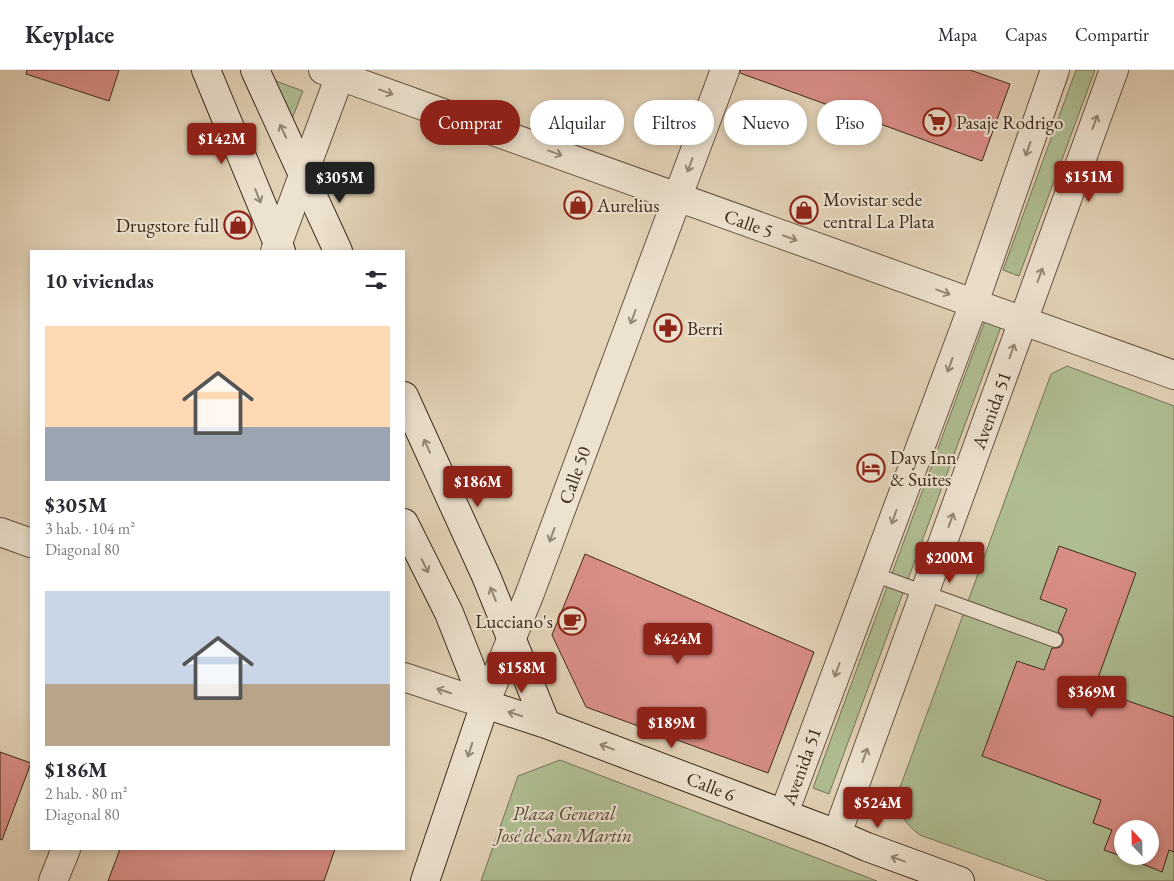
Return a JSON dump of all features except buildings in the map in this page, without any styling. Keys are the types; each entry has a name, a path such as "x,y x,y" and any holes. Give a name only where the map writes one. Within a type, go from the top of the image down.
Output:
{"street":[{"path":"206,70 278,249"},
{"path":"255,70 338,250"},
{"name":"Calle 50","path":"425,881 485,704 530,593 725,70"},
{"name":"Avenida 51","path":"784,814 974,303 1056,70"},
{"name":"Avenida 51","path":"836,834 1114,70"},
{"path":"278,249 304,175 335,72"},
{"name":"Calle 5","path":"335,72 1174,375"},
{"path":"405,398 486,576 546,724"},
{"path":"405,525 448,613 485,704"},
{"path":"0,532 30,543"},
{"name":"Calle 6","path":"405,677 546,724 836,834 867,848 960,881"},
{"path":"53,881 66,850"}],"lane":[{"path":"873,574 1055,640"}],"green space":[{"path":"1076,70 1095,70 1019,276 1003,270"},
{"path":"273,80 303,91 292,119"},
{"path":"986,318 1002,324 829,794 813,788"},
{"path":"1067,366 1174,406 1174,881 1048,881 920,835 903,817 899,807 898,793 1051,374"},
{"name":"Plaza General José de San Martín","path":"560,760 877,881 481,881 518,776"}],"place":[{"name":"Pasaje Rodrigo","path":"937,122"},
{"name":"Aurelius","path":"578,205"},
{"name":"Movistar sede central La Plata","path":"804,210"},
{"name":"Drugstore full","path":"238,225"},
{"name":"Berri","path":"668,328"},
{"name":"Days Inn & Suites","path":"871,468"},
{"name":"Lucciano's","path":"572,621"}]}
